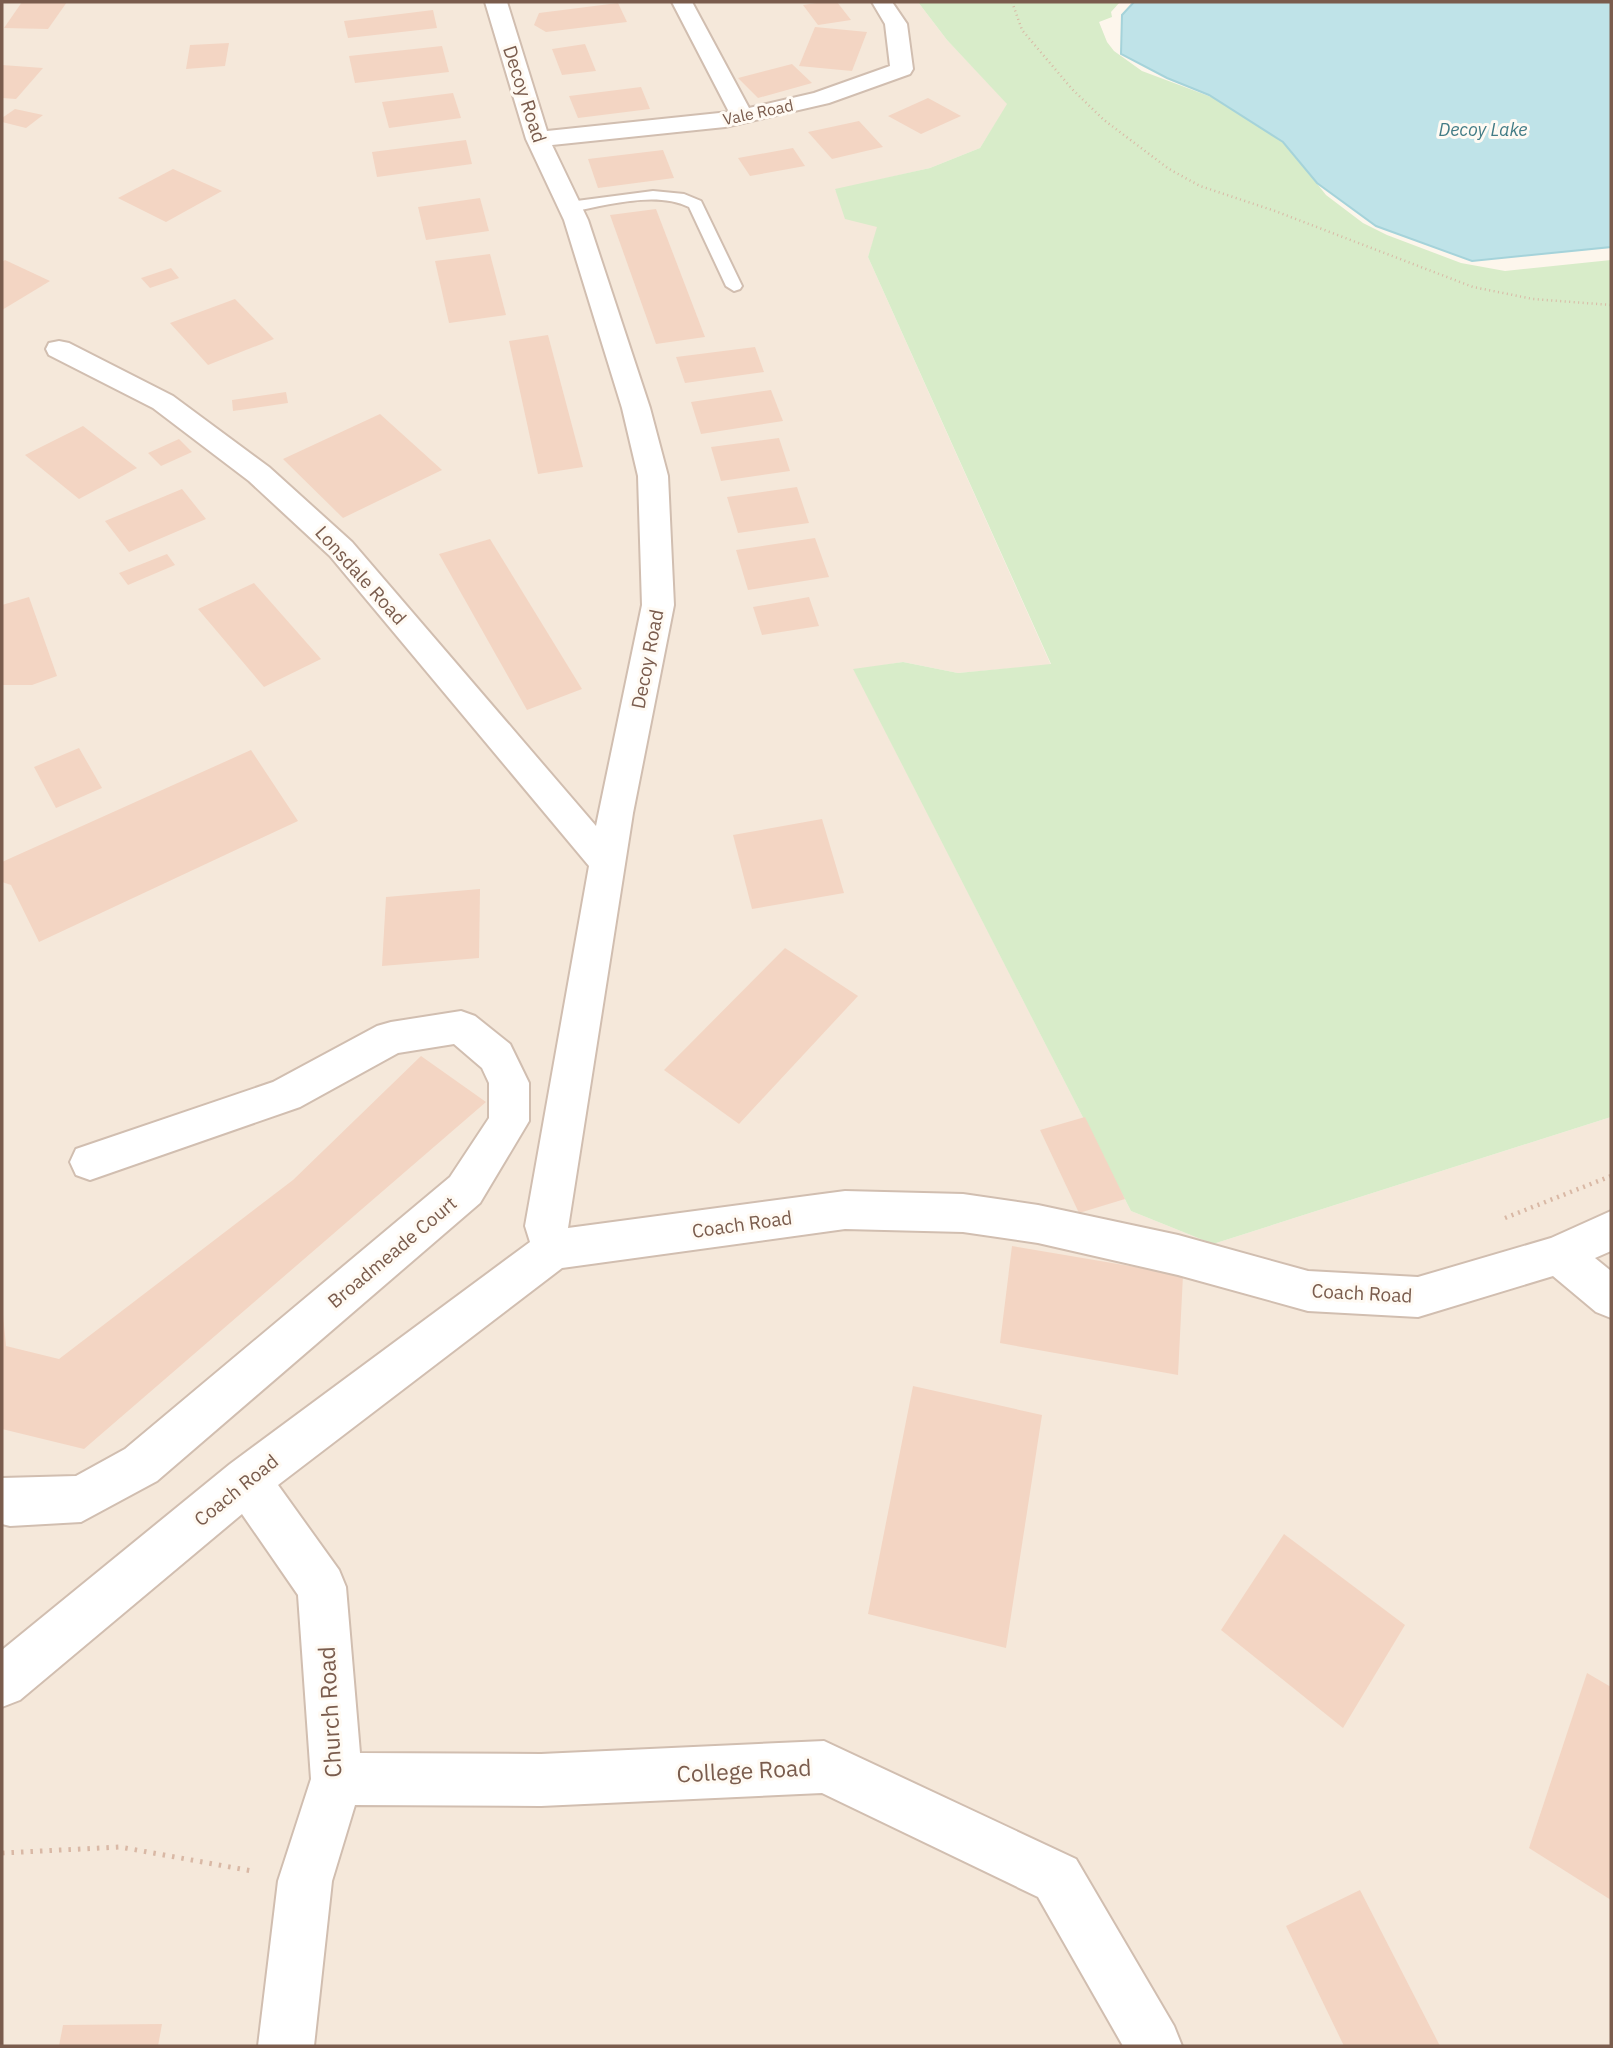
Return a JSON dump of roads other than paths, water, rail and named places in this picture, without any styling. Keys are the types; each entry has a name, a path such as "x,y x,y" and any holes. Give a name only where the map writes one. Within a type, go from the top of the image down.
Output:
{"street":[{"name":"Decoy Road","path":"496,2 538,139 576,220 636,408 653,476 658,606 608,864 546,1226 553,1250"},
{"path":"682,2 742,116"},
{"name":"Vale Road","path":"538,139 742,116 821,98 902,69 896,24 882,2"},
{"name":"Lonsdale Road","path":"60,349 163,402 259,474 341,549 608,864"},
{"name":"Broadmeade Court","path":"2,1501 10,1503 81,1499 141,1465 465,1191 509,1121 509,1083 496,1056 461,1027 391,1038 286,1095 90,1162"},
{"name":"Coach Road","path":"2,1682 246,1480 553,1250 845,1210 963,1213 1038,1224 1178,1255 1308,1292 1418,1297 1559,1255 1611,1230"},
{"path":"1559,1255 1611,1298"},
{"name":"Church Road","path":"246,1480 322,1587 337,1779 305,1881 286,2046"},
{"name":"College Road","path":"337,1779 541,1780 824,1768 1057,1878 1154,2046"}],"lane":[{"path":"569,206 652,196 689,200 695,204 734,286"}],"water":[{"name":"Decoy Lake","path":"1134,2 1611,2 1611,247 1472,261 1376,226 1317,183 1283,142 1209,95 1167,78 1121,54 1122,15"}]}
